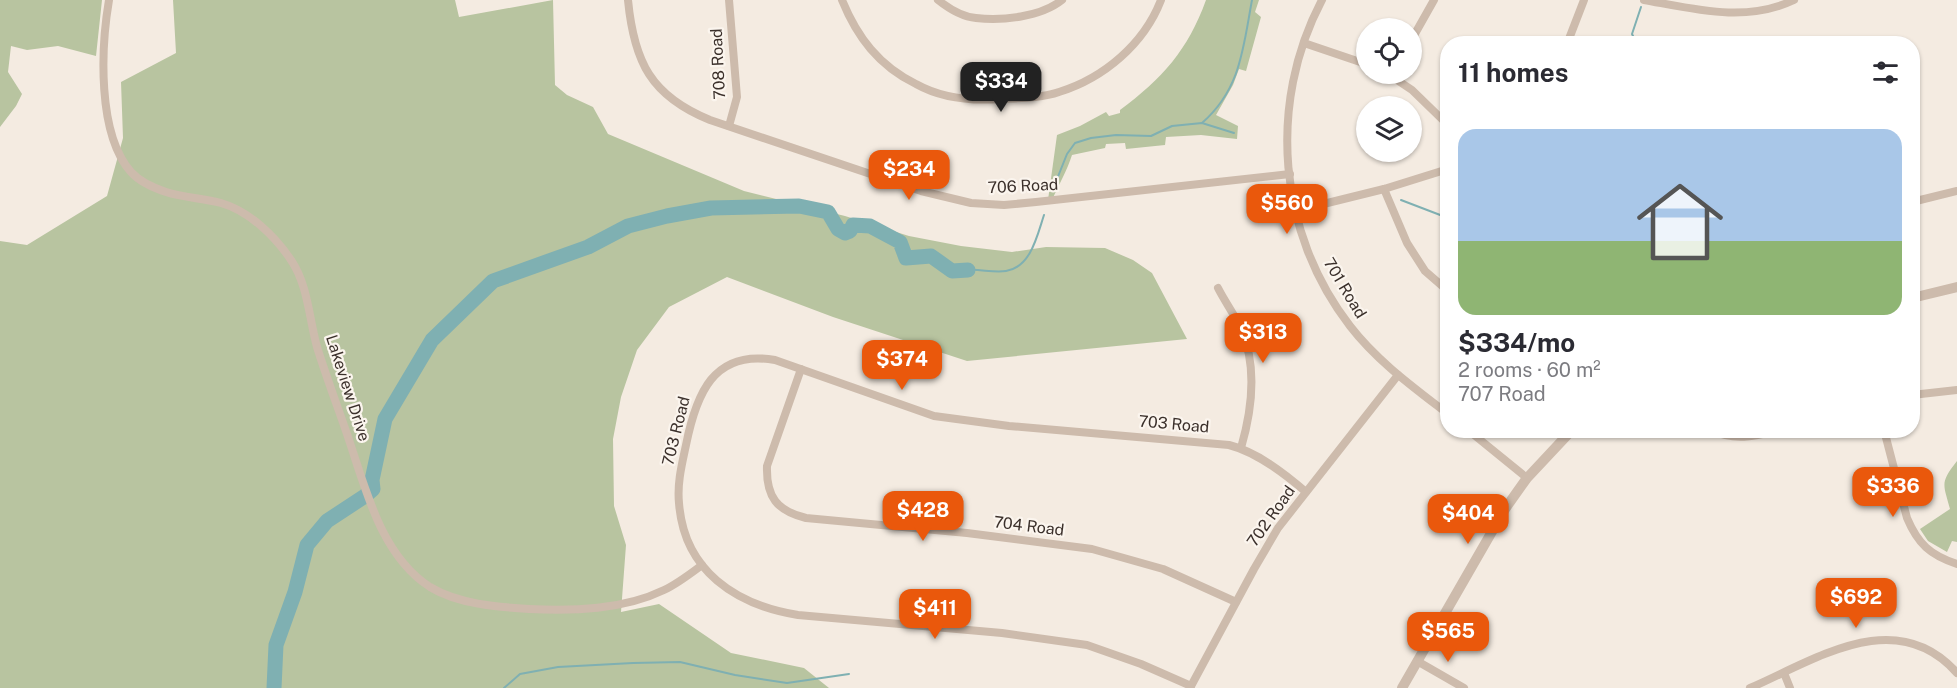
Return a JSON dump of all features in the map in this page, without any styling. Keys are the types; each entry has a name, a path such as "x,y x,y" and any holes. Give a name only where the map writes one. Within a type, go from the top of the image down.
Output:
{"street":[{"name":"Lakeview Drive","path":"109,0 105,54 106,95 112,136 123,162 146,184 168,193 222,204 238,211 257,223 290,258 300,276 317,346 370,501 385,535 399,558 414,574 431,587 477,603 549,610 611,605 635,600 666,589 702,565"},
{"name":"706 Road","path":"628,0 630,27 641,63 650,77 679,105 695,114 921,191 971,202 1004,205 1290,174"},
{"name":"708 Road","path":"729,0 736,97 729,126"},
{"path":"842,0 861,38 878,57 916,85 941,94 968,99 994,100 1057,93 1108,68 1134,45 1147,27 1161,0"},
{"path":"938,0 960,14 974,18 1013,17 1042,11 1062,0"},
{"name":"701 Road","path":"1322,0 1304,43 1294,76 1288,111 1290,174 1295,211 1304,243 1327,293 1362,341 1398,375 1440,408"},
{"path":"1422,18 1434,0"},
{"path":"1570,36 1584,0"},
{"path":"1644,0 1717,12 1746,13 1766,11 1794,0"},
{"path":"1304,43 1356,61"},
{"path":"1403,84 1440,117"},
{"path":"1295,211 1384,189 1440,172"},
{"path":"1384,189 1407,243 1425,271 1440,284"},
{"path":"1920,200 1957,191"},
{"path":"1920,296 1957,287"},
{"path":"1218,288 1241,329 1248,352 1251,401 1241,448"},
{"name":"703 Road","path":"1191,687 1141,664 1087,645 1002,633 798,615 770,610 736,596 702,565 688,540 679,504 681,467 693,411 700,393 718,373 744,359 767,358 934,416 1009,426 1212,442 1241,448 1283,474 1306,492"},
{"name":"704 Road","path":"801,369 767,466 767,478 772,497 787,512 806,518 968,533 1092,549 1163,569 1236,602"},
{"name":"702 Road","path":"1191,687 1269,541 1398,375"},
{"path":"1920,394 1957,390"},
{"path":"1478,438 1527,478"},
{"path":"1402,688 1505,509 1527,478 1564,438"},
{"path":"1886,438 1906,518 1912,529 1922,545 1957,564"},
{"path":"1749,688 1840,647 1879,639 1895,640 1926,649 1942,659 1957,673"},
{"path":"1418,661 1464,688"},
{"path":"1784,673 1791,688"}],"green space":[{"path":"0,0 102,0 96,56 58,46 27,50 11,46 8,72 22,94 0,127"},
{"path":"173,0 455,0 459,17 553,0 555,85 567,95 593,107 608,134 744,191 845,216 909,236 961,246 1012,252 1046,247 1105,248 1133,260 1152,273 1187,339 967,361 833,317 727,277 669,307 637,350 621,397 613,439 614,506 626,545 621,612 659,604 731,653 804,668 829,688 0,688 0,241 27,245 107,196 123,138 121,82 176,53"},
{"path":"1206,0 1259,0 1255,12 1261,17 1246,71 1239,69 1216,115 1238,126 1237,139 1201,135 1166,137 1165,145 1126,149 1125,143 1106,144 1105,148 1072,155 1052,200 1048,200 1057,135 1106,112 1109,116 1120,113 1120,110 1149,87 1182,49"},
{"path":"1957,461 1957,542 1952,541 1947,552 1928,541 1920,529 1950,509 1944,484"}],"waterway":[{"path":"1202,123 1215,110 1233,82 1243,51 1252,0"},
{"path":"1633,36 1641,7"},
{"path":"1057,179 1067,154 1075,143 1091,138 1116,135 1151,136 1172,126 1202,123 1234,133"},
{"path":"1401,200 1440,215"},
{"path":"274,688 276,645 295,592 307,545 327,521 373,489 372,480 385,419 432,340 493,281 588,247 628,226 711,208 799,206 828,212 838,229 845,233 850,231 853,225 870,226 900,242 906,258 931,256 952,271 968,270"},
{"path":"968,270 997,272 1022,264 1032,249 1044,215"},
{"path":"504,688 520,674 558,667 633,663 680,662 735,675 787,683 849,674"}]}
